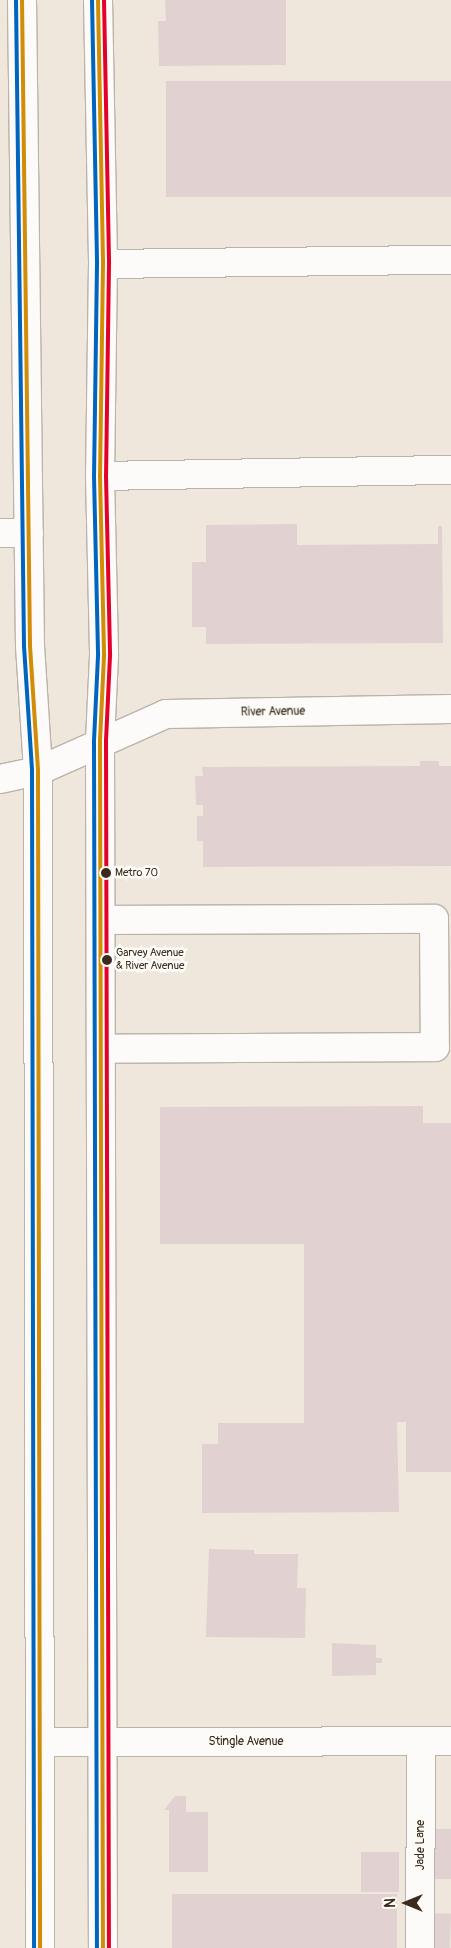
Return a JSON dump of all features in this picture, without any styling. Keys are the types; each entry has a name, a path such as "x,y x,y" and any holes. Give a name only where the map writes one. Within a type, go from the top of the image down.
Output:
{"main road":[{"path":"22,0 30,646 38,771 40,1948"},
{"path":"98,0 103,264 100,476 104,656 100,741 103,1948"},
{"path":"103,264 451,260"},
{"path":"100,476 451,470"},
{"path":"0,533 29,533"},
{"name":"River Avenue","path":"0,779 38,771 100,741 166,714 451,709"},
{"path":"101,920 434,919 435,1047 101,1049"},
{"name":"Stingle Avenue","path":"40,1742 451,1742"},
{"name":"Jade Lane","path":"420,1948 422,1742"}],"building":[{"path":"165,0 286,0 286,65 159,66 158,21 166,21"},
{"path":"166,81 451,81 451,197 166,197"},
{"path":"297,524 297,545 438,544 438,526 442,526 443,643 206,644 206,627 192,627 192,562 206,562 206,525"},
{"path":"420,761 439,761 439,766 451,766 451,866 203,867 203,841 197,841 197,816 203,816 203,805 196,805 195,776 203,776 202,767 420,766"},
{"path":"423,1106 423,1123 451,1123 451,1472 406,1472 406,1422 397,1422 399,1512 202,1513 202,1444 218,1444 218,1423 304,1423 304,1244 160,1244 160,1107"},
{"path":"209,1549 254,1550 254,1554 298,1554 297,1588 306,1588 305,1638 206,1637"},
{"path":"332,1643 376,1645 376,1658 382,1658 382,1663 376,1663 376,1675 332,1676"},
{"path":"175,1796 186,1796 186,1812 208,1812 208,1872 169,1872 169,1810 164,1810"},
{"path":"428,1829 451,1829 451,1879 428,1879"},
{"path":"361,1852 399,1852 399,1892 361,1892"},
{"path":"172,1894 397,1894 397,1948 172,1948"},
{"path":"427,1913 451,1914 450,1948 426,1948"}],"transit line":[{"path":"16,0 24,646 32,771 34,1948"},
{"name":"70","path":"22,0 30,646 38,771 40,1948"},
{"path":"92,0 97,264 94,476 98,656 94,741 97,1948"},
{"name":"70","path":"98,0 103,264 100,476 104,656 100,741 103,1948"},
{"path":"104,0 109,264 106,476 110,656 106,741 109,1948"}],"place":[{"name":"Metro 70","path":"106,873"},
{"name":"Garvey Avenue & River Avenue","path":"107,960"}]}
